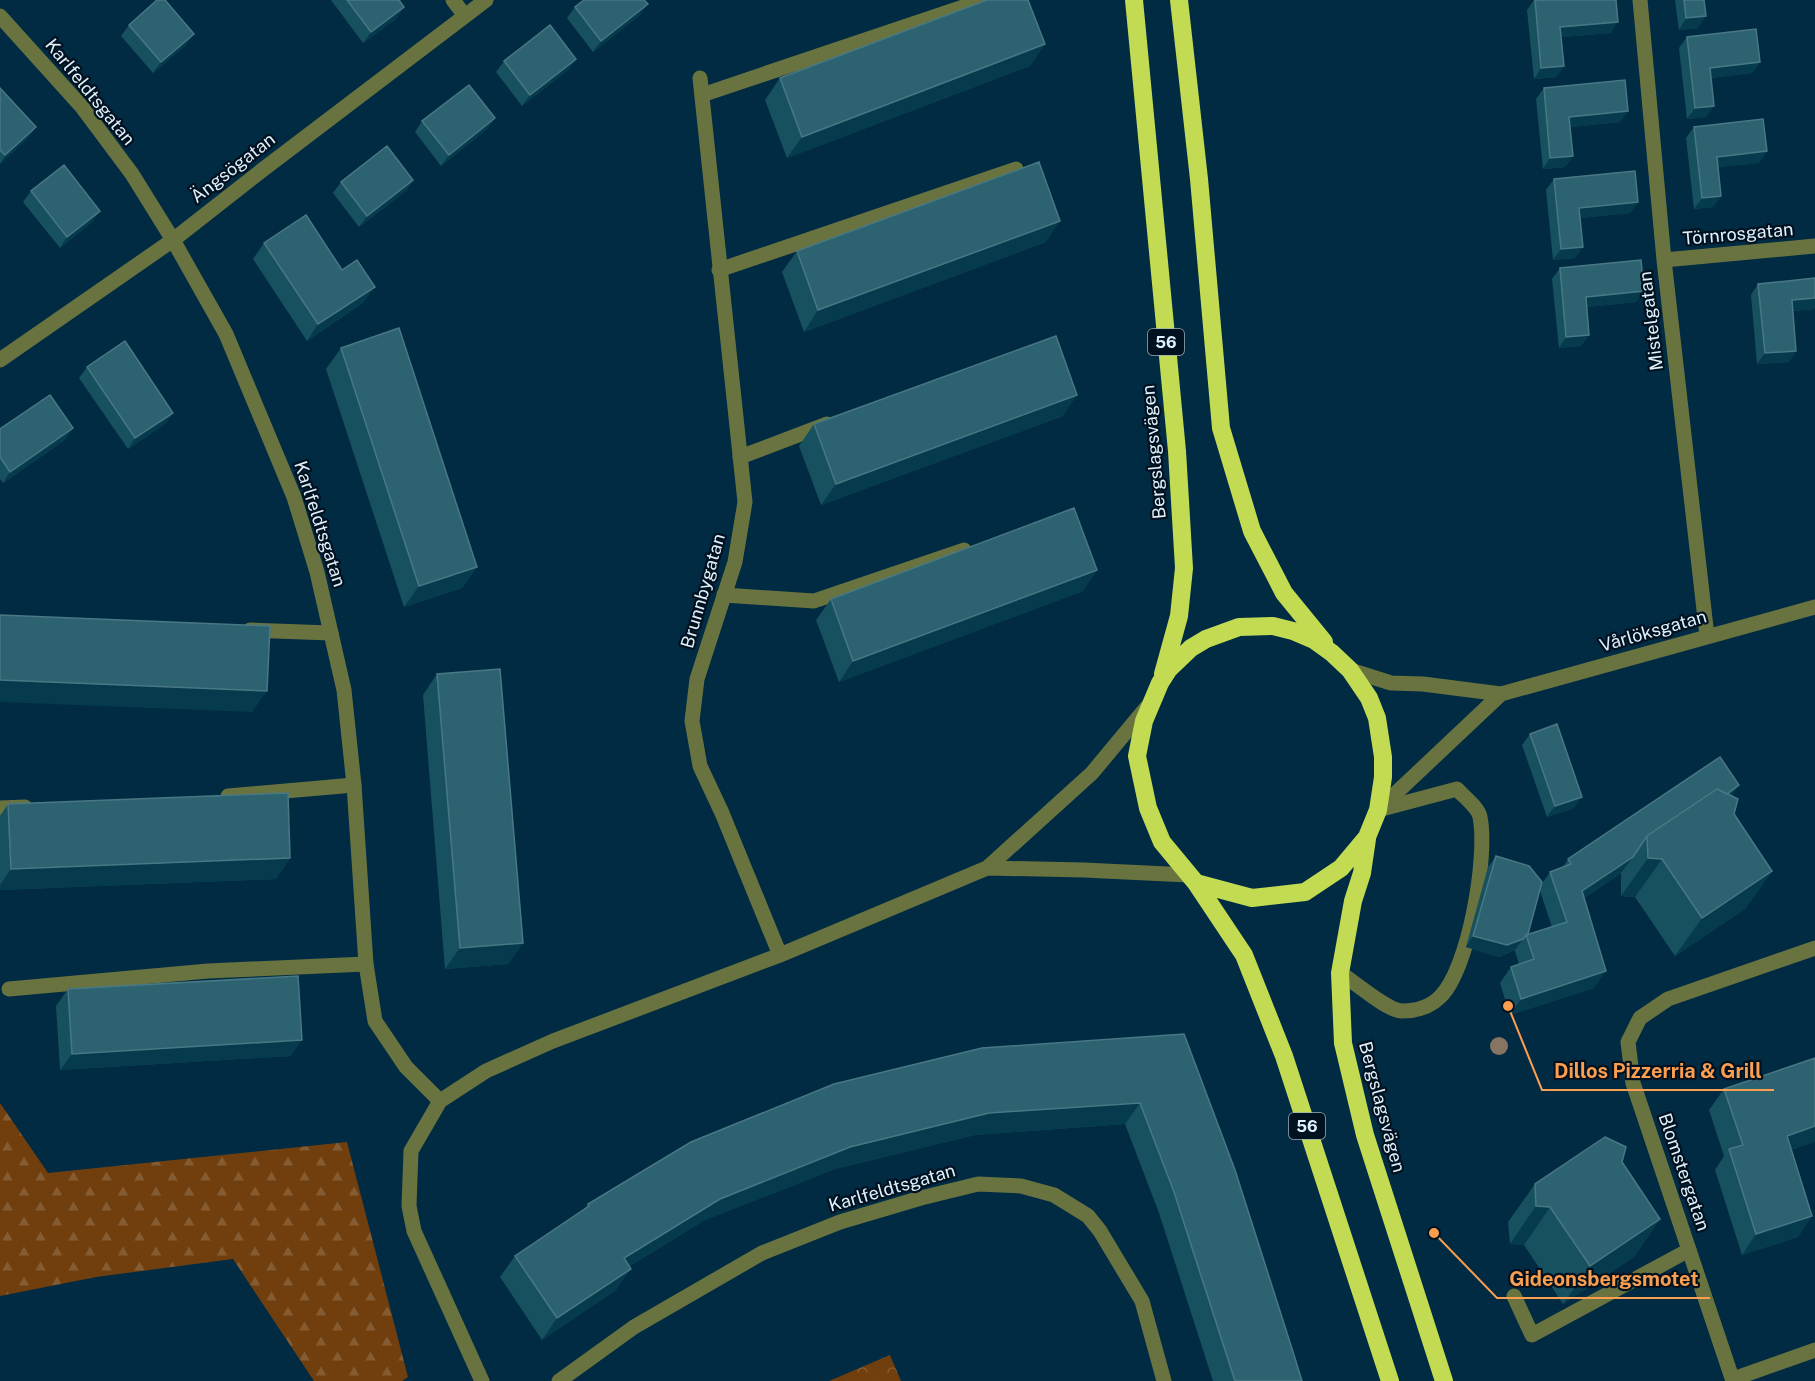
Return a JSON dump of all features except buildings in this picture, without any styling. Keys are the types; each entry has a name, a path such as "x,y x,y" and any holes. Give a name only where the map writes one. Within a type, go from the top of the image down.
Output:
{"highway":[{"name":"Bergslagsvägen","path":"1134,0 1177,451 1184,568 1179,616 1160,682"},
{"name":"56","path":"1179,0 1199,179 1221,428 1252,531 1284,593 1332,653"},
{"name":"56","path":"1192,879 1251,898 1305,892 1341,868 1367,837 1378,810 1383,777 1381,736 1369,698 1350,670 1314,640 1273,626 1239,627 1214,635 1191,648 1169,669 1160,682 1144,721 1137,756 1148,808 1162,842 1192,879 1244,955 1284,1056 1390,1381"},
{"name":"Bergslagsvägen","path":"1367,837 1362,873 1353,901 1340,973 1343,1043 1365,1135 1443,1381"}],"street":[{"path":"453,0 465,16"},
{"name":"Ängsögatan","path":"0,360 173,240 486,0"},
{"path":"702,95 984,0"},
{"name":"Mistelgatan","path":"1640,0 1664,260 1707,636"},
{"name":"Karlfeldtsgatan","path":"0,16 81,107 132,174 173,240 226,334 294,497 317,572 344,690 354,785 366,964 375,1021 406,1067 440,1101"},
{"name":"Brunnbygatan","path":"700,78 745,502 735,562 697,679 692,721 700,766 722,813 780,955"},
{"path":"719,270 1016,169"},
{"name":"Törnrosgatan","path":"1664,260 1815,246"},
{"path":"740,457 839,419"},
{"path":"724,595 814,602 978,545"},
{"name":"Vårlöksgatan","path":"1350,670 1392,683 1423,684 1501,694 1815,607"},
{"path":"239,629 331,633"},
{"name":"Vårlöksgatan","path":"1378,810 1501,694"},
{"path":"482,1381 414,1231 409,1206 411,1151 440,1101 486,1071 553,1041 780,955 987,868 1092,773 1151,702"},
{"path":"211,798 354,785"},
{"path":"1340,973 1379,1001 1400,1011 1421,1010 1440,997 1460,965 1478,889 1482,847 1479,814 1457,789 1378,810"},
{"path":"0,808 35,807"},
{"path":"987,868 1084,870 1192,879"},
{"name":"Blomstergatan","path":"1733,1380 1633,1083 1628,1042 1640,1017 1668,999 1815,948"},
{"path":"9,989 208,972 366,964"},
{"name":"Karlfeldtsgatan","path":"559,1381 634,1327 762,1253 840,1222 978,1184 1021,1186 1054,1195 1088,1216 1100,1231 1142,1301 1164,1381"},
{"path":"1514,1296 1532,1335 1689,1250"},
{"path":"1733,1380 1815,1350"}],"green space":[{"path":"0,1103 48,1173 347,1142 408,1377 402,1381 314,1381 233,1259 96,1277 0,1296"},
{"path":"890,1355 901,1381 829,1381"}],"place":[{"name":"Dillos Pizzerria & Grill","path":"1508,1006"},
{"name":"Gideonsbergsmotet","path":"1434,1233"}]}
